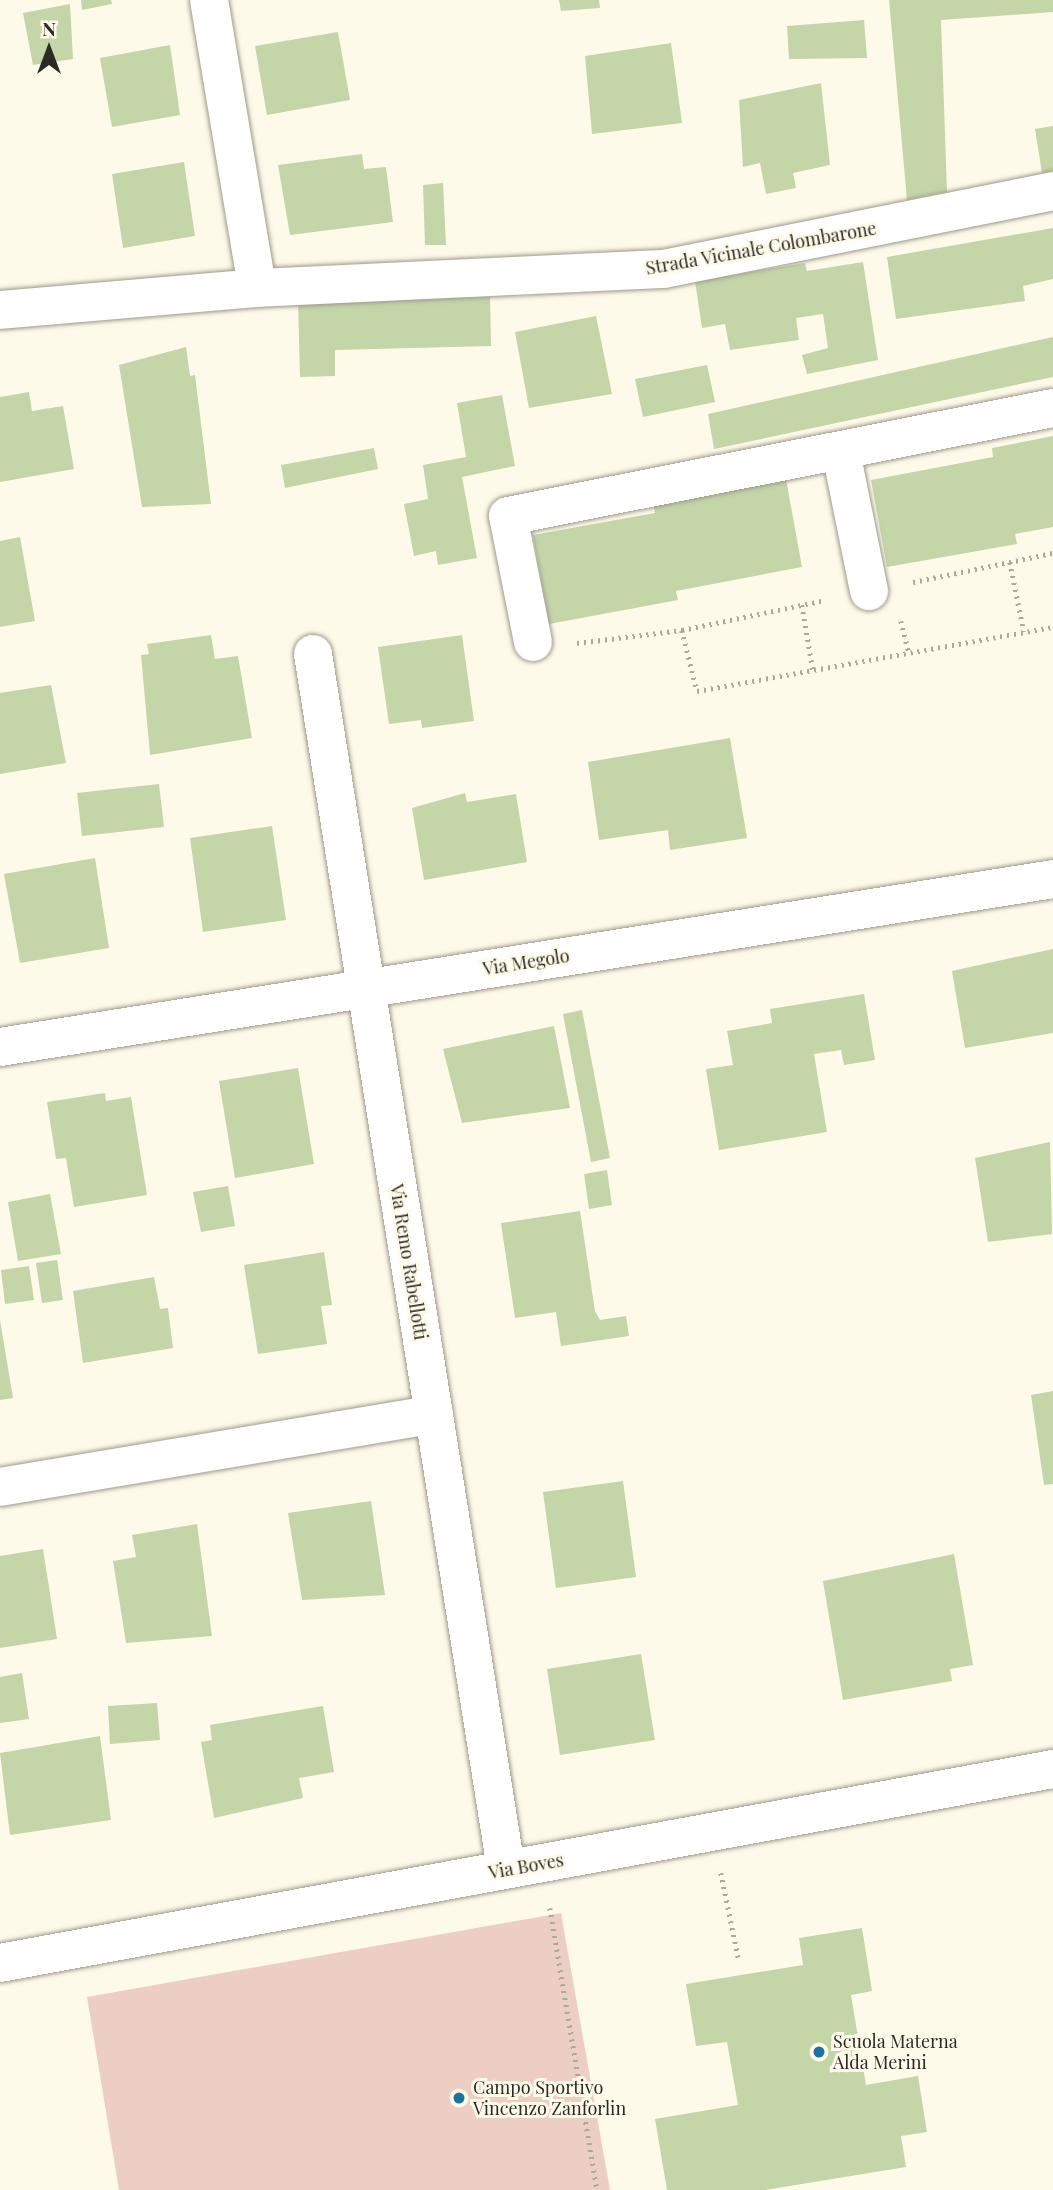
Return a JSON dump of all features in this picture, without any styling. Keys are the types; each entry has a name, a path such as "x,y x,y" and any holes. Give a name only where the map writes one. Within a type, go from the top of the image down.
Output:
{"street":[{"path":"209,0 257,288"},
{"name":"Strada Vicinale Colombarone","path":"0,310 257,288 664,269 1053,191"},
{"path":"533,642 508,516 1053,408"},
{"path":"841,452 869,590"},
{"name":"Via Remo Rabellotti","path":"313,654 506,1870"},
{"name":"Via Megolo","path":"0,1047 1053,879"},
{"path":"0,1487 434,1415"},
{"name":"Via Boves","path":"0,1963 1053,1769"}],"path":[{"path":"1010,562 1024,632"},
{"path":"802,605 813,670"},
{"path":"533,642 540,648 682,630 697,691 1053,627"},
{"path":"720,1869 739,1961"},
{"path":"548,1900 597,2190"}],"shaded area":[{"path":"561,1913 610,2190 119,2190 87,1997"}],"building":[{"path":"81,0 111,0 112,4 82,10"},
{"path":"559,0 599,0 600,8 561,11"},
{"path":"889,0 1053,0 1053,12 941,20 947,192 907,200"},
{"path":"70,4 73,59 33,65 23,13"},
{"path":"864,20 867,58 789,59 787,26"},
{"path":"338,32 350,100 267,115 255,46"},
{"path":"671,43 682,123 592,134 585,56"},
{"path":"170,45 180,115 112,127 100,58"},
{"path":"821,83 830,165 793,173 796,188 766,194 760,163 743,167 739,100"},
{"path":"1053,126 1053,171 1042,173 1035,129"},
{"path":"362,154 364,169 386,167 393,222 290,235 278,165"},
{"path":"184,162 195,236 123,248 112,174"},
{"path":"443,183 446,245 425,245 423,185"},
{"path":"1053,228 1053,279 1023,286 1025,301 896,319 887,257"},
{"path":"863,262 878,360 807,374 802,355 828,348 823,314 796,318 799,340 730,350 725,324 702,328 695,281 805,263 807,271"},
{"path":"490,297 491,346 335,350 335,376 300,377 298,301"},
{"path":"596,316 612,394 529,408 515,332"},
{"path":"1053,337 1053,377 714,449 708,414"},
{"path":"186,347 190,376 195,375 211,504 142,507 119,365"},
{"path":"707,365 715,402 643,417 635,379"},
{"path":"29,392 32,411 63,406 74,469 0,482 0,397"},
{"path":"502,395 515,466 462,477 477,558 438,565 436,551 414,556 404,504 428,499 423,465 466,457 457,403"},
{"path":"1053,436 1053,527 1015,534 1017,544 887,567 871,480 993,457 992,448"},
{"path":"374,448 378,469 285,488 281,465"},
{"path":"786,479 802,567 676,591 678,600 549,624 533,535 655,513 653,504"},
{"path":"20,537 35,621 0,627 0,541"},
{"path":"211,635 215,659 238,656 252,738 150,755 141,655 149,654 147,644"},
{"path":"462,635 474,721 422,728 421,720 389,724 378,647"},
{"path":"51,685 66,763 0,774 0,693"},
{"path":"730,738 747,838 670,850 668,830 599,840 588,762"},
{"path":"159,784 164,827 82,836 77,793"},
{"path":"465,793 467,802 516,794 527,862 424,880 412,808"},
{"path":"272,826 286,920 203,932 190,838"},
{"path":"95,858 109,948 20,963 4,874"},
{"path":"1053,949 1053,1033 965,1048 952,971"},
{"path":"864,994 875,1060 844,1065 841,1050 814,1054 827,1132 719,1150 706,1069 733,1065 727,1031 772,1023 770,1009"},
{"path":"582,1010 610,1158 591,1162 563,1014"},
{"path":"554,1026 570,1108 462,1123 443,1049"},
{"path":"298,1068 314,1164 235,1178 219,1081"},
{"path":"105,1093 106,1101 131,1097 147,1195 74,1207 66,1158 56,1159 47,1102"},
{"path":"1050,1142 1052,1234 988,1242 975,1158"},
{"path":"607,1170 612,1205 589,1209 584,1174"},
{"path":"228,1186 235,1226 201,1232 193,1192"},
{"path":"50,1194 61,1254 18,1261 8,1202"},
{"path":"580,1211 595,1311 600,1320 626,1316 629,1336 561,1346 556,1312 515,1318 501,1223"},
{"path":"324,1252 332,1305 321,1306 327,1344 258,1354 244,1265"},
{"path":"57,1260 63,1300 42,1303 36,1263"},
{"path":"29,1266 34,1300 5,1304 1,1270"},
{"path":"154,1277 160,1309 168,1308 173,1348 83,1363 73,1291"},
{"path":"0,1320 13,1398 0,1400"},
{"path":"1053,1391 1053,1484 1044,1485 1031,1395"},
{"path":"623,1481 636,1577 556,1588 543,1492"},
{"path":"371,1501 385,1595 302,1600 288,1513"},
{"path":"197,1524 212,1636 126,1643 113,1561 136,1557 132,1535"},
{"path":"43,1549 57,1639 0,1648 0,1556"},
{"path":"954,1554 973,1665 950,1669 952,1681 843,1700 823,1581"},
{"path":"641,1654 655,1740 560,1755 547,1669"},
{"path":"22,1673 29,1719 0,1723 0,1677"},
{"path":"157,1703 160,1740 110,1744 108,1706"},
{"path":"323,1706 334,1772 299,1778 303,1798 214,1818 201,1742 212,1740 210,1725"},
{"path":"100,1736 111,1820 10,1835 0,1753"},
{"path":"862,1928 872,1991 851,1995 866,2085 918,2076 927,2132 901,2136 906,2167 765,2190 667,2190 655,2119 738,2105 727,2042 696,2046 686,1984 803,1965 799,1938"}],"place":[{"name":"Scuola Materna Alda Merini","path":"819,2052"},
{"name":"Campo Sportivo Vincenzo Zanforlin","path":"459,2098"}]}
